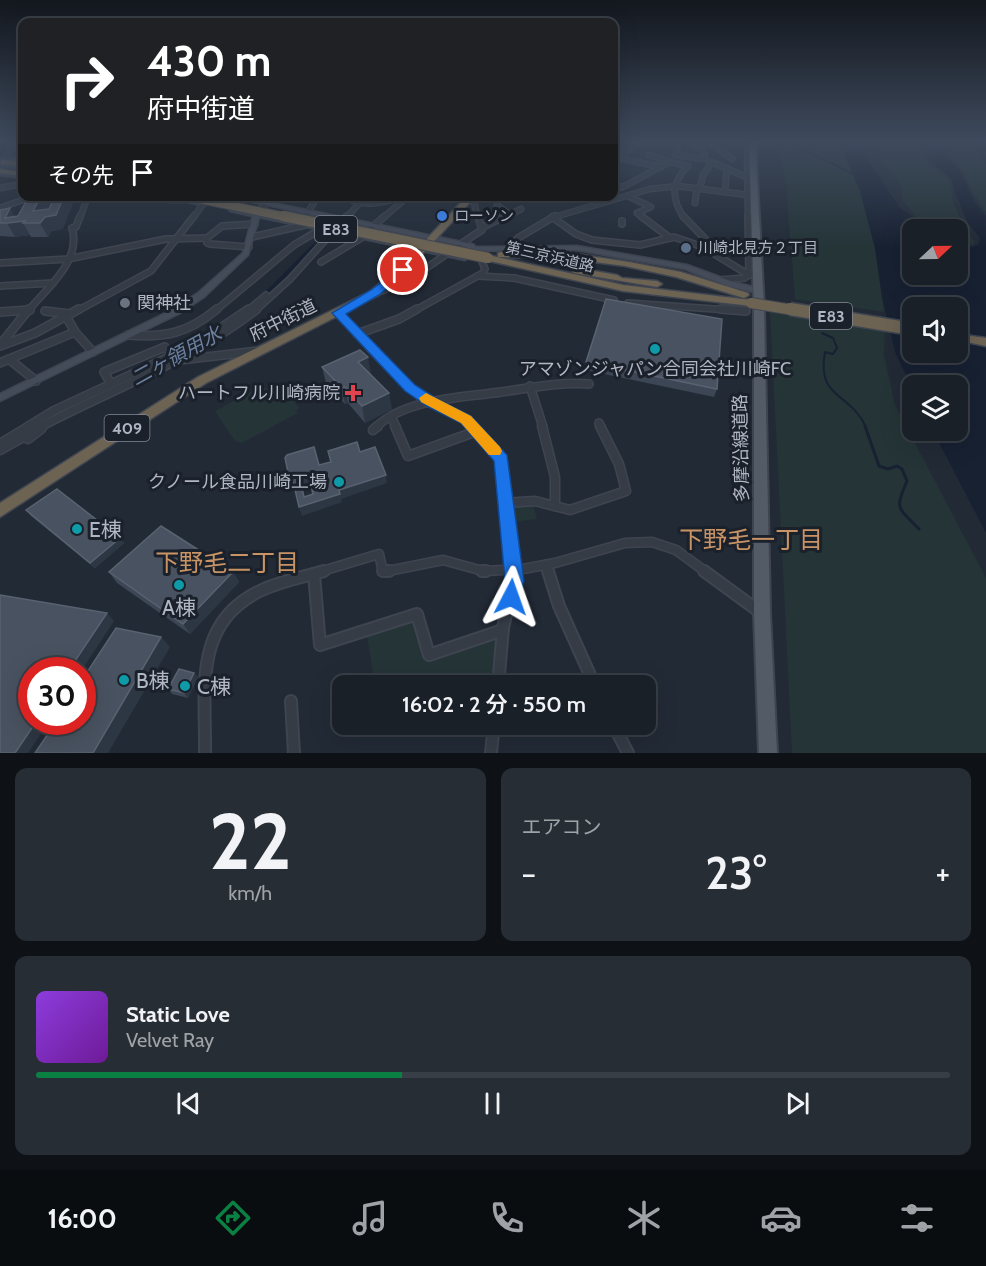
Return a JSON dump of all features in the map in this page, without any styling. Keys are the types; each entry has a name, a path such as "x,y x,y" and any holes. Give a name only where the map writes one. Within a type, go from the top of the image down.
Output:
{"highway":[{"name":"第三京浜道路","path":"203,201 491,253 623,288 751,299 902,327"},
{"name":"第三京浜道路","path":"218,201 621,279 902,322"},
{"name":"府中街道","path":"0,511 181,393 258,351 375,293 394,278 467,201"},
{"path":"491,253 563,255 624,262 678,274 751,299"},
{"path":"968,332 986,335"},
{"path":"968,339 986,342"}],"main road":[{"name":"多摩沿線道路","path":"750,177 751,299 768,753"}],"street":[{"path":"618,188 641,177"},
{"path":"678,177 674,186 674,195 686,220 711,245 703,247"},
{"path":"695,203 702,177"},
{"path":"725,192 726,177"},
{"path":"749,177 749,275"},
{"path":"0,188 18,185"},
{"path":"618,199 650,189 674,186 749,195"},
{"path":"618,191 651,207 638,213 670,238"},
{"path":"0,208 20,201"},
{"path":"0,346 71,259 75,238 72,228 76,227 86,201"},
{"path":"0,346 34,333 151,271 206,201"},
{"path":"230,201 254,215 305,225 371,228 427,244 491,253 552,217 608,201"},
{"path":"232,201 334,227 453,249 491,253"},
{"path":"236,201 307,214 361,238 427,244"},
{"path":"254,215 271,201"},
{"path":"307,214 315,201"},
{"path":"352,201 356,204 378,201"},
{"path":"0,450 39,426 120,389 228,331 261,304 359,201"},
{"path":"371,228 403,201"},
{"path":"473,201 483,227"},
{"path":"497,205 508,213"},
{"path":"375,293 400,284 483,227 508,213 521,209"},
{"path":"0,398 195,299 243,258 252,237 255,224 254,215"},
{"path":"552,217 588,239 623,244 648,244 677,238 703,247 749,275"},
{"path":"0,263 71,259 178,238 207,238 213,231 229,225 255,224"},
{"path":"252,237 305,225"},
{"path":"128,335 158,338 182,332 199,324 294,245 334,227"},
{"path":"28,439 63,418 130,387 210,336 250,308 334,227"},
{"path":"207,238 207,243 210,244 249,247"},
{"path":"321,262 361,238"},
{"path":"623,244 624,262 687,267 720,280 751,299"},
{"path":"357,334 399,319 478,276 485,269 491,253"},
{"path":"720,280 744,278 749,275"},
{"path":"478,276 514,278 586,296 633,303 751,299"},
{"path":"0,286 53,283"},
{"path":"0,312 30,310"},
{"path":"45,311 69,315"},
{"path":"338,313 410,388 432,403 466,420 503,463 514,581 503,630 499,675"},
{"path":"69,315 75,332 93,352"},
{"path":"0,363 75,332"},
{"path":"0,335 9,334"},
{"path":"111,384 104,372 165,347 175,358"},
{"path":"0,444 39,418 111,384 175,358 258,351"},
{"path":"9,359 36,381"},
{"path":"373,430 377,424 391,417 432,403 530,386 566,382 589,384"},
{"path":"530,386 558,489 555,506"},
{"path":"391,417 408,456 477,431"},
{"path":"506,503 536,501 570,510 626,491 619,464 599,423"},
{"path":"205,753 207,655 213,636 233,609 244,599 262,590 379,555 383,572 443,560 483,570 513,570 546,565 625,543 652,542 676,550 762,613"},
{"path":"546,565 559,606 590,675"},
{"path":"314,574 320,645 417,614 429,655 503,630"},
{"path":"291,701 294,753"},
{"path":"491,753 493,735"},
{"path":"619,735 627,753"}],"shaded area":[{"path":"784,177 854,177 875,248 884,312 795,299"},
{"path":"895,177 946,177 949,179 952,196 960,219 918,219 903,201 900,184"},
{"path":"966,177 986,177 986,212"},
{"path":"968,232 975,242 972,245 968,244"},
{"path":"770,310 885,330 884,355 895,405 902,418 902,441 914,441 986,578 986,753 792,753"},
{"path":"263,388 284,388 299,408 296,410 298,413 242,443 235,441 215,411 252,391"},
{"path":"531,504 537,519 513,522 511,508 514,505"},
{"path":"411,620 418,623 429,662 495,637 499,641 496,675 373,675 367,636"}],"water":[{"path":"854,177 879,177 900,208 916,219 902,219 902,285 968,285 968,245 978,245 980,238 968,223 952,180 949,177 963,177 975,202 986,216 986,533 938,441 968,441 968,375 906,375 895,352 882,297 875,248"}],"building":[{"path":"26,201 38,201 33,211 49,209 53,201 62,201 56,215 45,217 40,223 23,223 25,221 0,223 0,210 10,208 5,218 18,216"},
{"name":"アマゾンジャパン合同会社川崎FC","path":"606,299 722,319 717,389 586,362"},
{"path":"360,350 368,357 358,362 389,393 362,406 322,367"},
{"name":"クノール食品川崎工場","path":"357,442 360,452 375,447 386,475 339,490 340,494 299,507 285,458 287,455 314,447 319,465 331,462 328,451","holes":["309,477 313,494 304,497 300,479"]},
{"name":"E棟","path":"57,489 120,538 90,563 26,510"},
{"name":"A棟","path":"161,526 233,572 183,624 109,572"},
{"path":"0,595 107,613 78,657 18,657 18,735 27,735 15,753 0,753"},
{"path":"116,628 161,637 93,753 35,753 47,735 96,735 96,659"},
{"path":"179,669 194,673 184,693 168,689"}],"waterway":[{"name":"二ヶ領用水","path":"258,305 329,233"},
{"path":"822,333 833,338 837,348 833,354 825,352 825,379 836,394 852,407 866,427"},
{"name":"二ヶ領用水","path":"34,425 73,408"},
{"path":"865,426 879,466 888,469 897,466 902,469 907,481 900,498 900,508 919,529"}],"slow traffic":[{"path":"426,398 466,420 494,451"}],"place":[{"name":"ローソン","path":"442,216"},
{"name":"川崎北見方２丁目","path":"686,248"},
{"name":"関神社","path":"125,303"},
{"name":"アマゾンジャパン合同会社川崎FC","path":"655,349"},
{"name":"ハートフル川崎病院","path":"353,393"},
{"name":"クノール食品川崎工場","path":"339,482"},
{"name":"E棟","path":"77,529"},
{"name":"A棟","path":"179,585"},
{"name":"B棟","path":"124,680"},
{"name":"C棟","path":"185,686"}],"district":[{"name":"下野毛一丁目","path":"751,539"},
{"name":"下野毛二丁目","path":"227,562"}],"route":[{"path":"403,270 375,293 338,313 410,388 432,403 466,420 501,459 514,581 511,597"}]}
